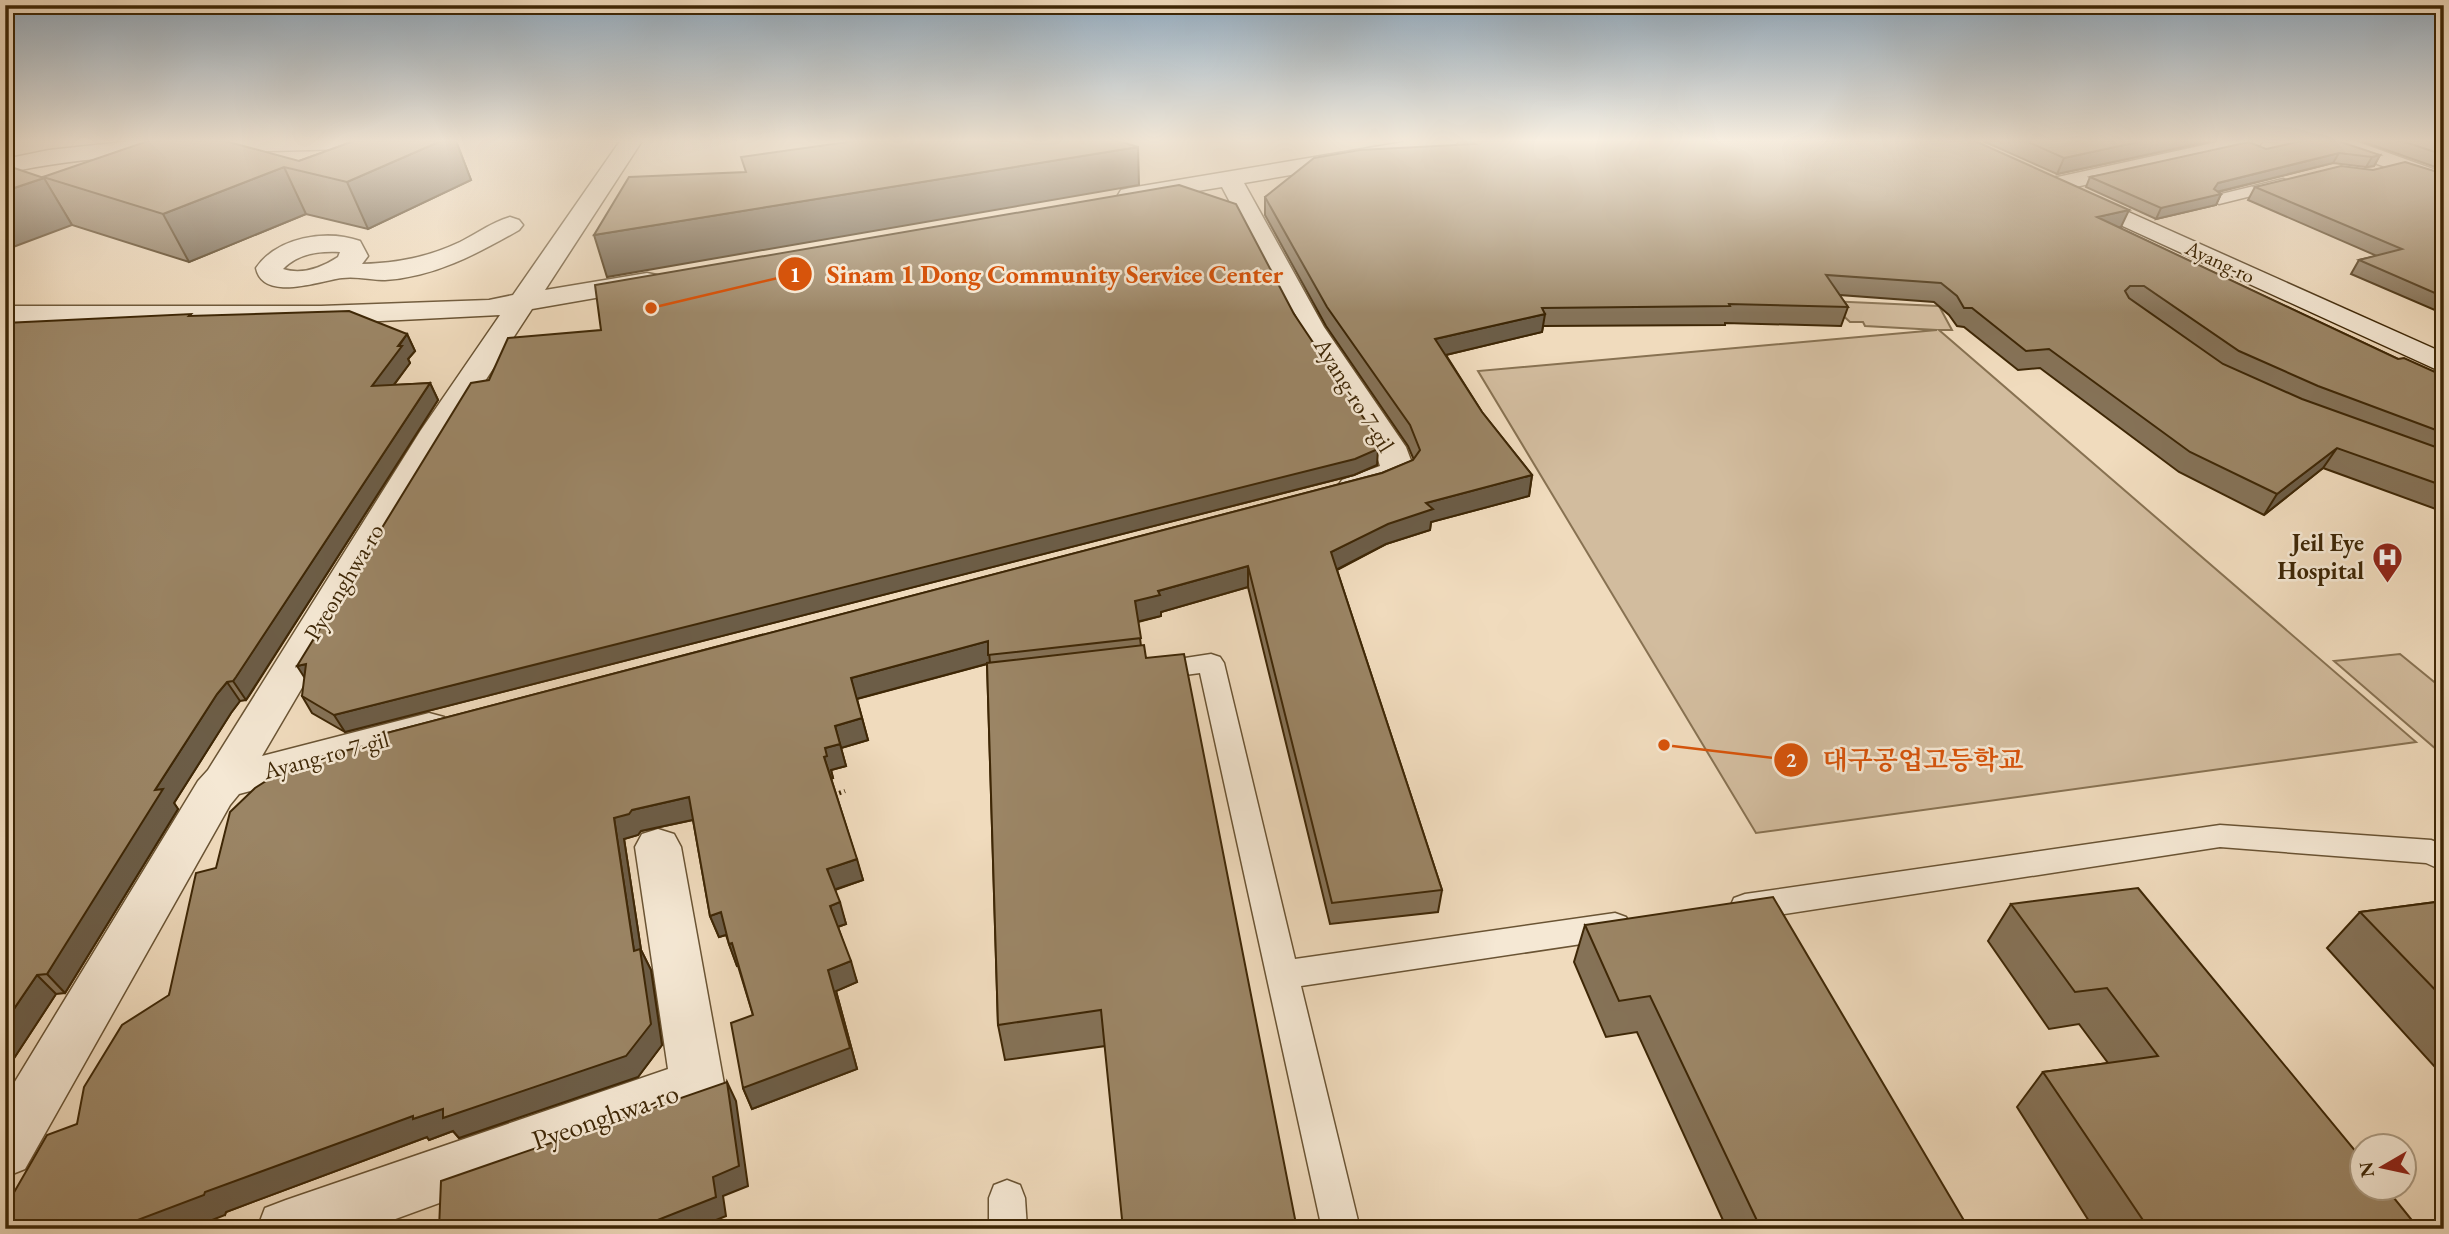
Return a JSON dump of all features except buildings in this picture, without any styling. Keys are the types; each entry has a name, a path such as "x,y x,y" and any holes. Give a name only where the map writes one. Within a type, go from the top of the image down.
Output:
{"street":[{"name":"Pyeonghwa-ro","path":"5,1150 214,793 224,782 398,493 522,300 592,199"},
{"path":"1106,200 1114,199"},
{"name":"Ayang-ro 7-gil","path":"1241,199 1310,327 1390,447 1398,471 1367,484 1327,494"},
{"name":"Ayang-ro","path":"2084,199 2444,364"},
{"path":"228,315 284,278 270,273 269,268 272,262 292,251 318,244 342,244 355,251 355,256 337,269 386,273 414,269 465,251 510,225"},
{"path":"5,315 321,315 489,308 522,300 666,278"},
{"name":"Ayang-ro 7-gil","path":"224,782 466,719"},
{"name":"Pyeonghwa-ro","path":"286,1229 697,1084 658,847"}],"lane":[{"path":"1131,672 1211,663 1341,1229"},
{"path":"1724,910 2220,836 2431,852 2444,859"},
{"path":"1283,975 1641,922"}],"path":[{"path":"832,795 845,791"}],"shaded area":[{"path":"1827,301 1939,306 1952,330 1939,330 2416,742 1756,833 1478,371 1937,330 1865,326 1863,322 1850,322"},
{"path":"2400,654 2444,690 2444,756 2334,661"}],"place":[{"name":"Sinam 1 Dong Community Service Center","path":"651,308"},
{"name":"Jeil Eye Hospital","path":"2387,584"},
{"name":"대구공업고등학교","path":"1664,745"}]}
